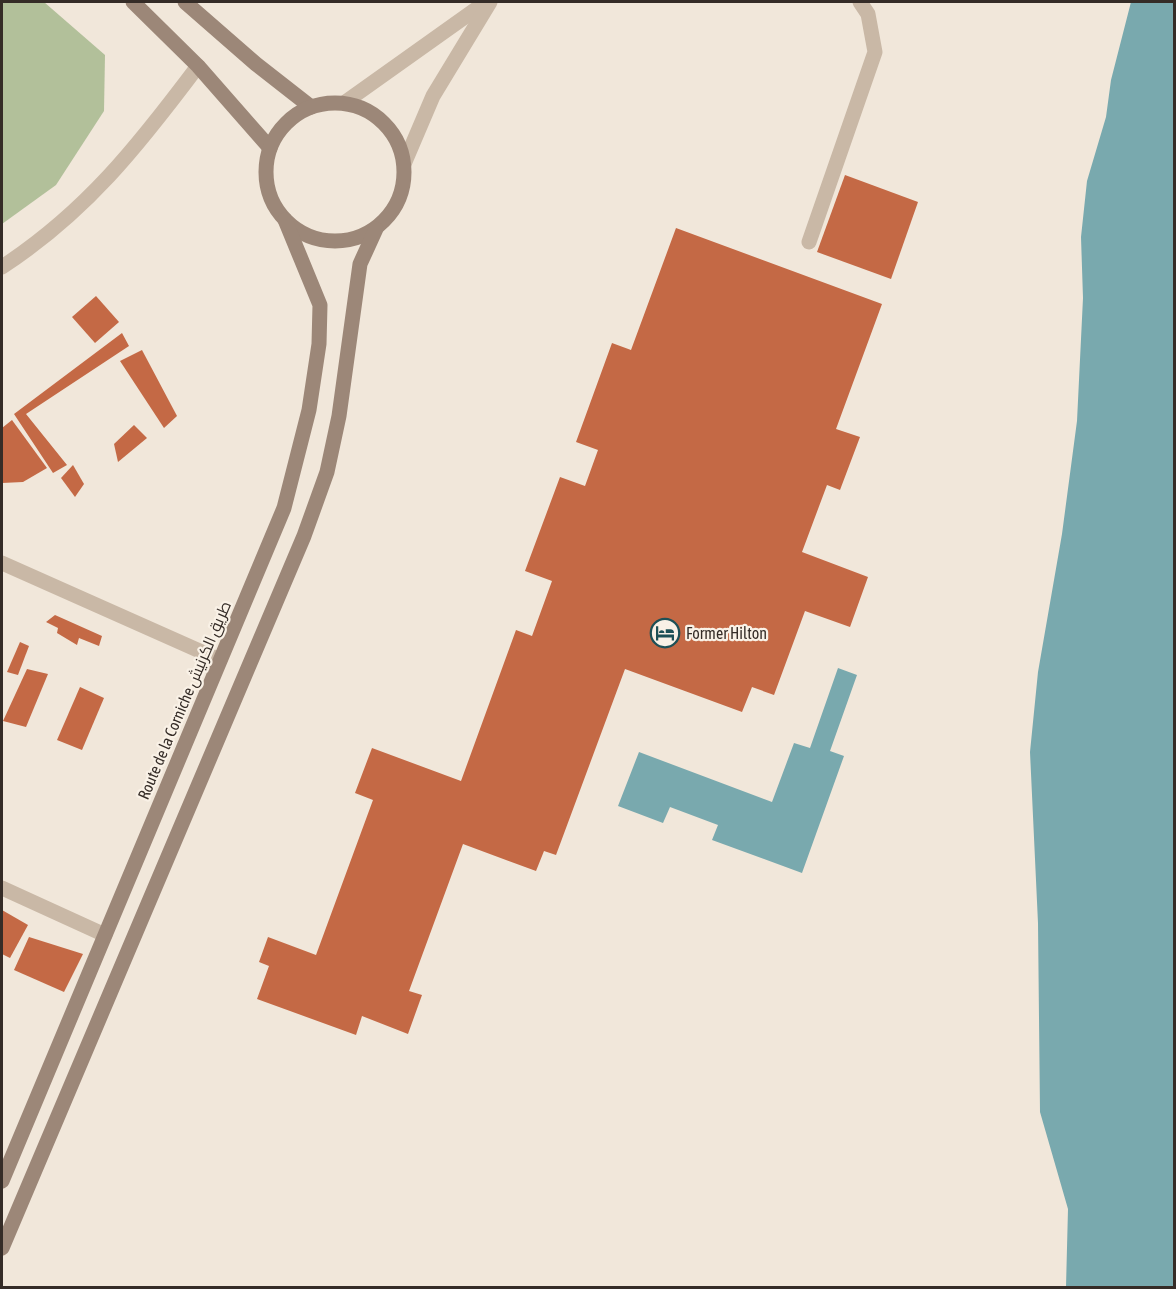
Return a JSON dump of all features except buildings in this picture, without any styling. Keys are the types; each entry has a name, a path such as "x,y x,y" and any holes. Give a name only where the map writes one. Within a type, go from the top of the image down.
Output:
{"street":[{"path":"133,2 198,66 270,147"},
{"path":"185,2 256,64 311,107"},
{"path":"344,103 488,2"},
{"path":"404,164 433,96 488,2"},
{"path":"809,242 875,52 868,14 860,2"},
{"path":"2,267 61,225 134,151 198,66"},
{"path":"2,1248 304,537 327,472 339,416 360,264 376,229 393,211 403,189 404,164 398,142 385,123 366,110 344,103 311,107 287,123 270,147 267,160 267,186 277,210 285,220 305,235 329,242 353,240 376,229"},
{"name":"Route de la Corniche طريق الكرنيش","path":"2,1181 284,508 296,466 312,388 319,344 320,305 285,220"},
{"path":"2,562 220,660"},
{"path":"2,888 105,935"}],"green space":[{"path":"2,2 44,2 105,55 104,111 56,185 2,224"}],"water":[{"path":"1131,2 1174,2 1174,1287 1066,1287 1068,1209 1040,1112 1038,923 1030,752 1038,672 1062,534 1077,421 1083,298 1081,237 1087,181 1106,117 1111,80"},
{"path":"838,668 857,675 830,751 844,756 802,873 712,840 718,825 670,807 663,823 618,806 639,752 772,802 794,743 810,748"}],"place":[{"name":"Former Hilton","path":"665,633"}]}
